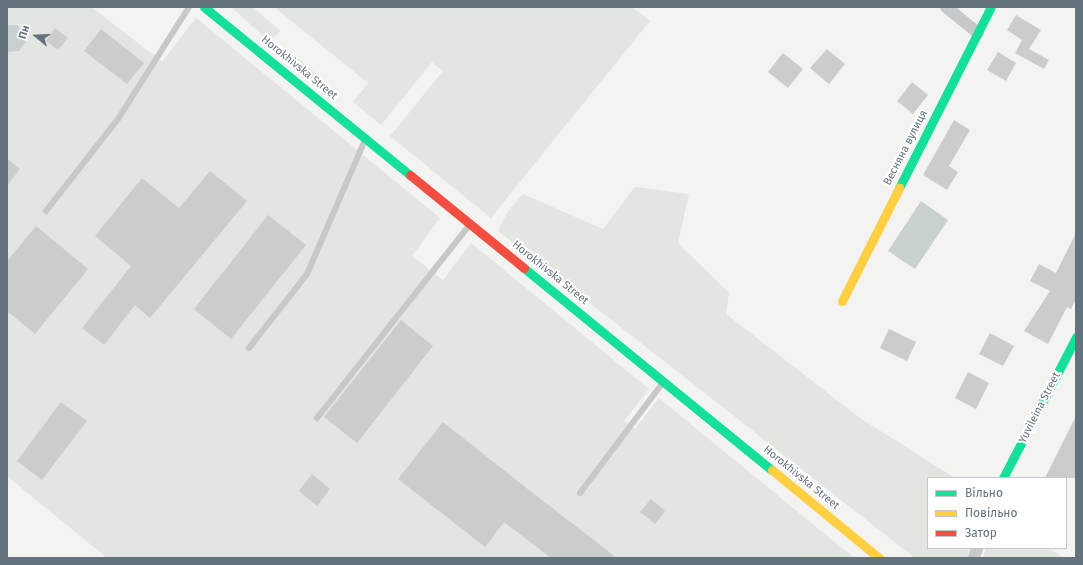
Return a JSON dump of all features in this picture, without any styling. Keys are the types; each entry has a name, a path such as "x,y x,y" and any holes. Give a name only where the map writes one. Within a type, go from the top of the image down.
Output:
{"main road":[{"name":"Horokhivska Street","path":"204,7 879,558"},
{"name":"Весняна вулиця","path":"842,301 991,7"},
{"name":"Yuvileina Street","path":"1004,477 1076,338"}],"street":[{"path":"946,7 978,33"}],"lane":[{"path":"46,210 118,119 189,7"},
{"path":"249,348 307,274 365,138"},
{"path":"317,418 470,224"},
{"path":"580,492 664,382"}],"shaded area":[{"path":"7,7 91,7 98,12 15,110 7,111"},
{"path":"231,7 253,7 280,31 270,42"},
{"path":"274,7 632,7 650,21 544,152 404,40 368,83"},
{"path":"98,12 801,558 107,558 7,476 7,111 15,110"},
{"path":"196,18 440,218 412,256 162,62"},
{"path":"7,25 17,25 26,35 26,41 19,51 7,52"},
{"path":"404,39 432,62 381,125 353,102"},
{"path":"293,55 327,83 323,89 288,60"},
{"path":"443,71 544,152 491,218 390,136"},
{"path":"635,187 689,194 678,243 729,293 726,314 860,418 953,477 927,477 927,549 970,549 967,558 915,558 498,231 508,211 523,194 603,229"},
{"path":"921,201 948,220 915,269 888,251"},
{"path":"471,243 649,389 624,421 443,280"},
{"path":"659,398 854,558 801,558 635,429"},
{"path":"986,549 1050,549 1064,558 983,558"}],"building":[{"path":"1016,15 1041,30 1029,49 1049,60 1044,69 1015,53 1022,40 1007,30"},
{"path":"55,28 68,38 58,50 46,41"},
{"path":"101,29 144,63 127,84 84,51"},
{"path":"827,49 845,64 829,84 810,68"},
{"path":"998,52 1016,63 1006,81 987,70"},
{"path":"783,53 803,69 788,88 768,72"},
{"path":"912,82 928,95 913,114 897,101"},
{"path":"954,120 970,130 949,166 958,172 947,190 923,175"},
{"path":"7,159 20,169 7,186"},
{"path":"210,171 247,201 150,318 135,305 104,345 82,328 131,266 95,236 142,178 179,208"},
{"path":"268,215 306,245 231,339 194,309"},
{"path":"36,226 88,269 35,334 7,311 7,261"},
{"path":"1076,233 1076,299 1071,309 1067,307 1048,344 1024,331 1050,291 1030,281 1039,264 1056,273"},
{"path":"401,320 433,346 357,443 324,417"},
{"path":"889,329 916,342 907,361 880,348"},
{"path":"990,333 1014,346 1003,366 979,354"},
{"path":"968,372 989,383 976,409 955,398"},
{"path":"61,402 87,421 42,480 17,461"},
{"path":"1076,416 1076,478 1046,477"},
{"path":"443,422 617,558 551,558 504,522 485,547 398,479"},
{"path":"312,474 330,489 317,506 299,491"},
{"path":"651,499 665,511 655,524 640,512"}],"traffic: fast":[{"path":"204,7 410,175"},
{"path":"899,188 991,7"},
{"path":"524,268 772,470"},
{"path":"1004,477 1076,337"}],"traffic: slow":[{"path":"842,301 899,188"},
{"path":"772,470 879,558"}],"traffic: jam":[{"path":"410,175 524,268"}]}
